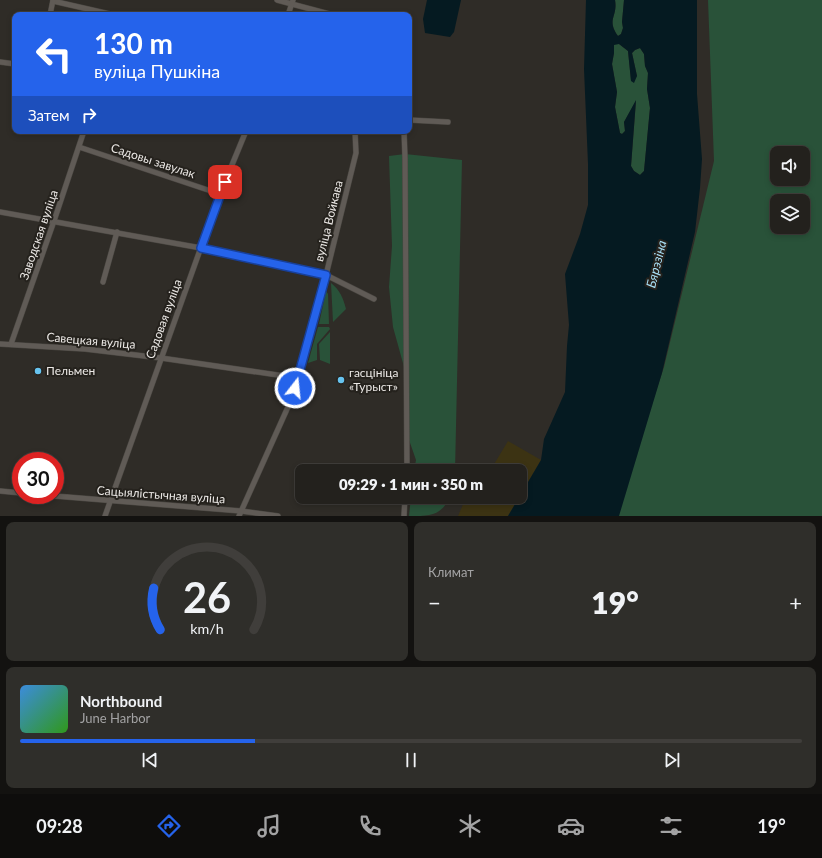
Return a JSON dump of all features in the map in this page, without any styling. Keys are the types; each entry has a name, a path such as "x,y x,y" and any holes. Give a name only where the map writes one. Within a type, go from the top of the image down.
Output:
{"street":[{"path":"51,12 53,0 102,12"},
{"path":"277,0 292,2 324,12"},
{"path":"289,12 292,2"},
{"path":"0,62 12,64"},
{"path":"412,120 448,122"},
{"name":"Заводская вуліца","path":"11,344 83,134"},
{"name":"Садовая вуліца","path":"105,516 220,194 245,134"},
{"name":"вуліца Войкава","path":"240,513 292,398 326,275 356,153 354,134"},
{"path":"404,134 406,166 407,464"},
{"name":"Садовы завулак","path":"79,147 220,194"},
{"path":"0,212 201,248 326,275 374,299"},
{"path":"103,282 117,232"},
{"name":"Савецкая вуліца","path":"0,344 85,349 161,358 298,378"},
{"path":"0,491 12,492"},
{"name":"Сацыялістычная вуліца","path":"64,497 278,516"},
{"path":"404,516 405,504"}],"green space":[{"path":"615,0 624,0 622,22 623,28 621,34 618,36 613,26"},
{"path":"708,0 822,0 822,516 615,516 664,367 714,161"},
{"path":"614,44 619,44 628,51 631,80 637,76 632,53 640,48 644,54 645,66 648,73 647,89 650,108 644,171 640,175 634,171 631,166 636,101 624,122 625,131 622,134 620,133 615,107 617,92 612,64"},
{"path":"405,154 462,160 455,464 415,464 416,460 408,437 406,374 393,327 389,287 392,246 389,156"},
{"path":"331,283 341,294 346,309 333,322"},
{"path":"326,291 328,294 329,324 319,324"},
{"path":"318,327 329,327 330,329 317,344 317,360 308,363"},
{"path":"330,332 330,364 320,360 319,344"},
{"path":"410,504 446,504 434,514 409,516"}],"sand":[{"path":"508,441 541,460 527,484 527,464 494,464"},
{"path":"463,504 516,504 508,516 458,516"}],"water":[{"path":"427,0 461,0 454,32 450,37 425,33 423,19"},
{"name":"Бярэзіна","path":"586,0 615,0 613,26 618,36 621,34 623,28 622,22 624,0 697,0 697,94 702,159 695,232 662,373 619,516 508,516 515,504 527,504 527,484 541,460 544,439 565,392 569,325 565,274 580,234 588,205 588,164 584,69","holes":["619,44 628,51 631,81 634,83 637,76 632,53 640,48 644,54 645,66 648,73 647,89 650,108 644,171 640,175 634,171 631,166 636,100 624,122 625,131 622,134 620,133 615,107 617,92 612,64 614,45"]}],"place":[{"name":"Пельмен","path":"38,371"},
{"name":"гасцініца «Турыст»","path":"341,380"}],"route":[{"path":"225,182 201,248 326,275 295,388"}]}
